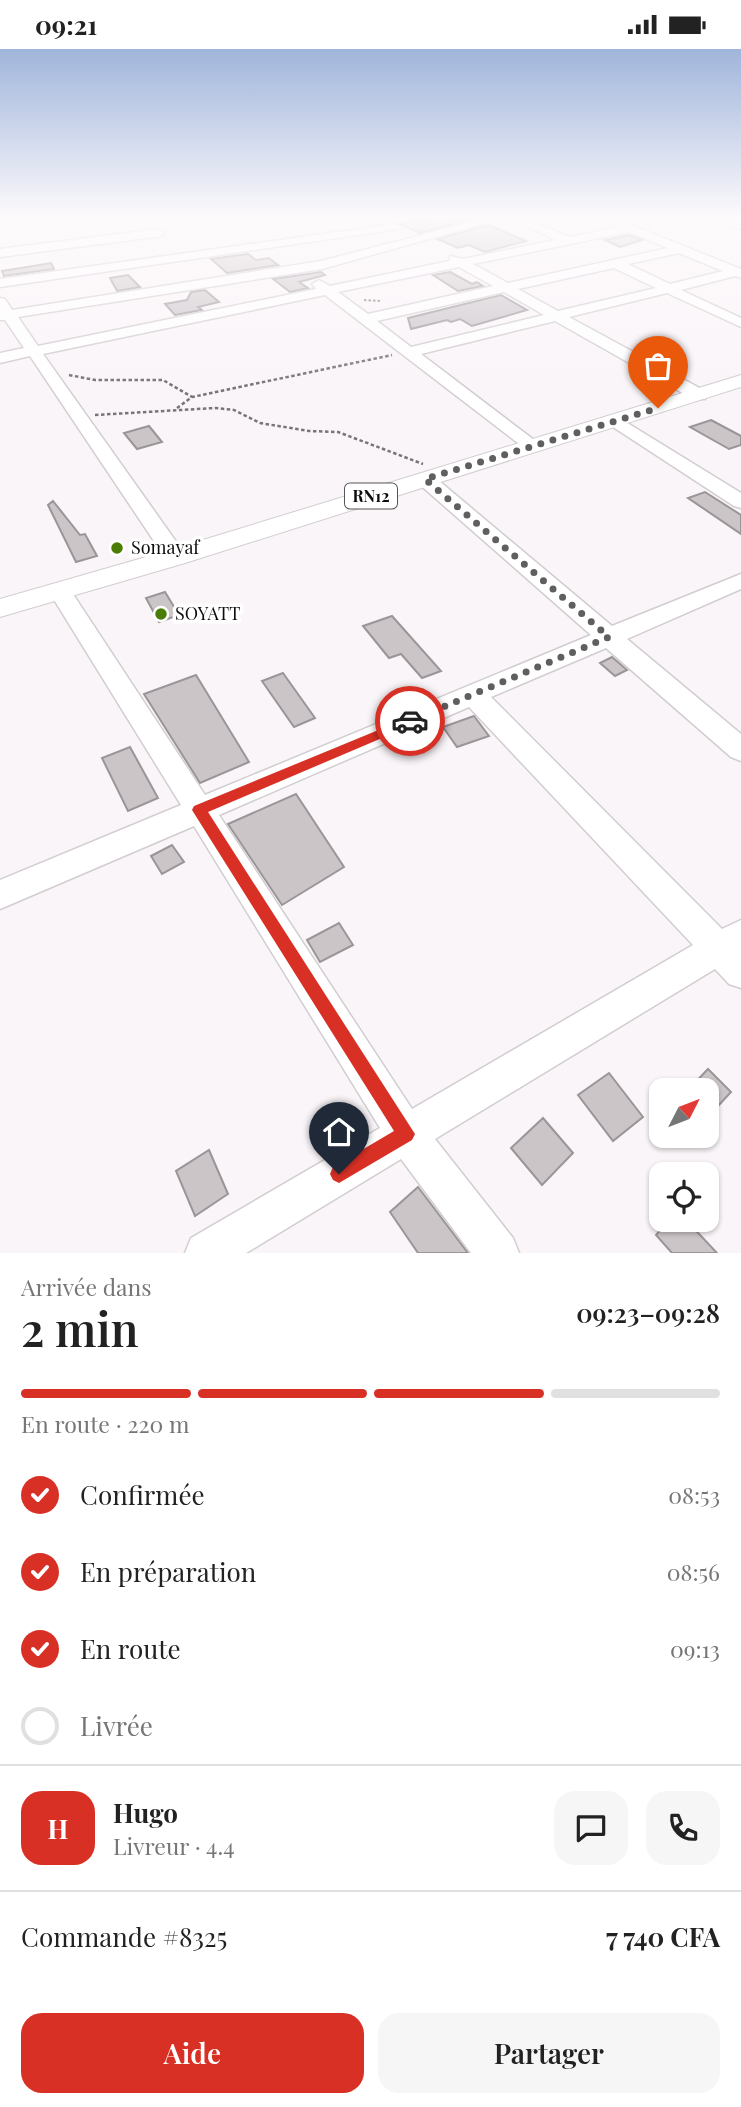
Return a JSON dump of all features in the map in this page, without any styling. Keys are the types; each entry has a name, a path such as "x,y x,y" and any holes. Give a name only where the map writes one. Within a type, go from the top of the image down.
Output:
{"main road":[{"name":"RN12","path":"0,608 176,557 741,381"}],"street":[{"path":"87,274 97,286"},
{"path":"147,274 3,311 176,557"},
{"path":"0,283 97,286 237,274"},
{"path":"306,274 533,446"},
{"path":"0,358 333,295 416,274"},
{"path":"480,274 699,395"},
{"path":"365,319 572,274"},
{"path":"639,274 741,323"},
{"path":"408,352 734,274"},
{"path":"616,421 741,502"},
{"path":"436,476 609,637 741,750"},
{"path":"0,895 741,581"},
{"path":"59,590 406,1134 498,1253"},
{"path":"206,1253 406,1134 733,952 473,695"}],"path":[{"path":"333,295 386,301"},
{"path":"175,410 192,397 408,352"},
{"path":"46,369 95,380 163,380 192,397"},
{"path":"79,417 133,411 215,408 234,410 260,423 309,431 338,432 436,476"}],"building":[{"path":"306,274 325,275 299,282 308,288 290,292 273,279"},
{"path":"454,274 472,284 477,282 483,286 458,291 433,275"},
{"path":"128,275 140,287 117,291 110,278"},
{"path":"205,290 219,302 198,307 202,310 175,315 165,304 187,300 191,292"},
{"path":"501,295 527,310 472,326 460,319 411,329 408,318"},
{"path":"711,420 741,436 741,445 729,449 690,427"},
{"path":"149,426 162,442 137,449 124,433"},
{"path":"705,492 741,515 741,534 688,498"},
{"path":"53,501 80,535 85,534 97,556 76,562 48,505"},
{"path":"165,592 179,615 159,622 146,598"},
{"path":"392,616 441,671 422,678 401,654 389,658 363,626"},
{"path":"612,657 627,670 615,676 600,663"},
{"path":"283,673 315,718 294,727 262,681"},
{"path":"196,675 249,762 200,783 144,694"},
{"path":"474,716 489,736 457,747 443,727"},
{"path":"130,747 158,798 128,811 102,758"},
{"path":"296,794 344,867 282,905 228,824"},
{"path":"172,845 184,862 162,874 151,856"},
{"path":"339,923 353,945 320,962 307,940"},
{"path":"708,1069 717,1078 699,1078"},
{"path":"609,1073 643,1117 613,1141 578,1095"},
{"path":"719,1080 731,1092 719,1105"},
{"path":"543,1118 573,1153 542,1185 511,1148"},
{"path":"209,1150 228,1194 195,1216 176,1171"},
{"path":"418,1187 468,1253 418,1253 390,1212"},
{"path":"659,1232 697,1232 717,1253 672,1253 656,1235"}],"way so far":[{"path":"410,721 609,637 425,479 658,408"}],"place":[{"name":"Somayaf","path":"117,548"},
{"name":"SOYATT","path":"161,614"}],"route":[{"path":"339,1174 406,1134 199,810 410,721"}]}
